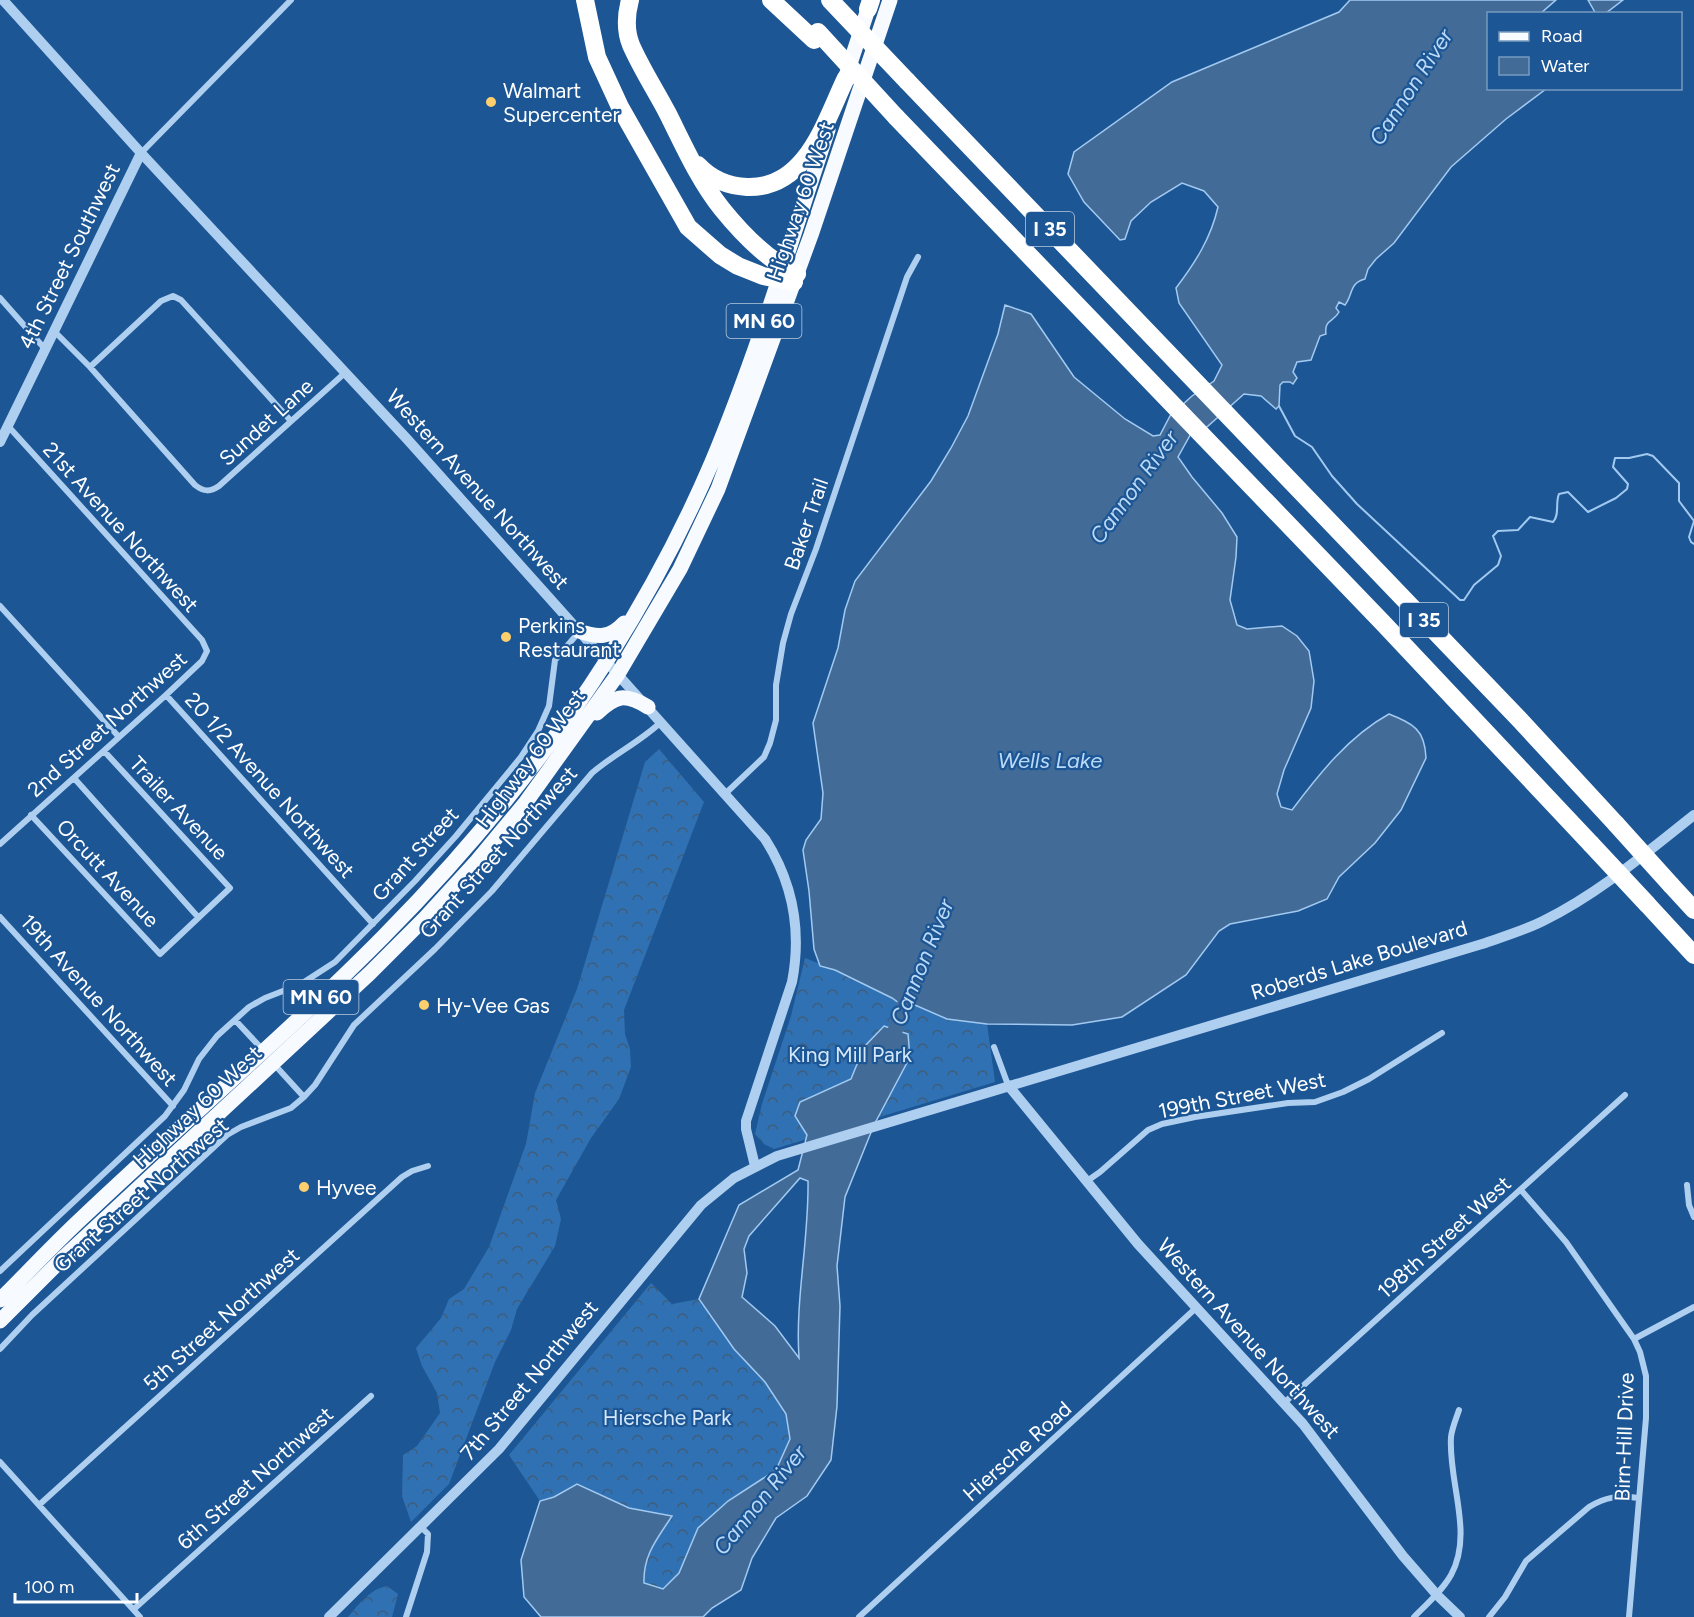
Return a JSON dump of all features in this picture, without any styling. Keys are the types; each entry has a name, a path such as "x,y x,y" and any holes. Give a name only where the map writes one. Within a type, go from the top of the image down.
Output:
{"highway":[{"path":"585,0 602,67 620,107 688,227 720,255 750,272 788,276"},
{"path":"630,0 626,16 631,44 703,181 721,208 788,276"},
{"path":"771,0 816,36"},
{"path":"788,0 816,36"},
{"name":"I 35","path":"830,0 1519,719 1694,910"},
{"path":"843,0 907,81"},
{"name":"I 35","path":"816,36 1168,399 1467,712 1694,955"},
{"path":"688,152 708,174 735,186 766,185 780,180 798,167 812,150 846,78"}],"main road":[{"name":"Highway 60 West","path":"0,1300 79,1220 376,944 432,885 523,778 606,661 639,608 686,519 711,465 743,381 788,276 890,0"},
{"name":"Highway 60 West","path":"0,1321 63,1258 274,1064 425,918 519,811 618,674 656,611 709,509 729,463 870,3"},
{"path":"579,631 591,636 610,635 639,608"},
{"path":"576,735 602,709 618,698 630,697 648,707"}],"street":[{"name":"Western Avenue Northwest","path":"3,0 141,153 346,372 765,839 777,858 791,897 795,917 796,960 792,982 746,1120 755,1166"},
{"path":"141,153 291,0"},
{"name":"4th Street Southwest","path":"0,442 141,153"},
{"name":"Baker Trail","path":"726,793 764,757 770,743 776,720 776,685 783,643 791,614 816,549 901,295 918,257"},
{"path":"54,331 90,367 161,301 173,296 181,300 291,421"},
{"path":"0,298 45,349"},
{"name":"Sundet Lane","path":"90,367 195,485 205,491 212,491 219,486 346,372"},
{"name":"21st Avenue Northwest","path":"8,426 202,640 207,651"},
{"path":"0,606 119,737"},
{"name":"Grant Street","path":"0,1270 173,1106 207,1047 235,1020 249,1007 301,984 335,962 456,836 526,749 546,715 555,660 579,631"},
{"name":"2nd Street Northwest","path":"0,844 166,695 202,661 207,651"},
{"name":"20 1/2 Avenue Northwest","path":"166,695 373,924"},
{"name":"Grant Street Northwest","path":"0,1348 32,1315 218,1142 241,1127 291,1108 304,1097 315,1085 354,1025 435,949 492,891 592,773 612,757 646,736 661,722"},
{"name":"Trailer Avenue","path":"104,750 230,888 198,917"},
{"path":"74,778 198,917"},
{"name":"Orcutt Avenue","path":"31,815 160,954 198,917"},
{"name":"Roberds Lake Boulevard","path":"1008,1085 1482,944 1524,929 1559,913 1603,885 1694,815"},
{"name":"19th Avenue Northwest","path":"0,917 173,1106"},
{"path":"235,1020 304,1097"},
{"name":"199th Street West","path":"1086,1181 1100,1172 1139,1137 1162,1124 1195,1116 1315,1102 1369,1079 1442,1033"},
{"path":"994,1047 1008,1085"},
{"name":"Western Avenue Northwest","path":"1008,1085 1138,1244 1284,1403 1317,1442 1403,1556 1460,1617"},
{"name":"7th Street Northwest","path":"329,1617 499,1449 701,1205 734,1178 755,1166 795,1151 1008,1085"},
{"name":"198th Street West","path":"1284,1403 1625,1095"},
{"name":"5th Street Northwest","path":"39,1505 402,1178 412,1171 428,1166"},
{"path":"1687,1185 1689,1205 1694,1217"},
{"name":"Birn-Hill Drive","path":"1521,1190 1566,1242 1634,1339 1644,1364 1647,1389 1629,1617"},
{"path":"1634,1339 1694,1307"},
{"name":"Hiersche Road","path":"859,1617 1196,1308"},
{"name":"6th Street Northwest","path":"134,1610 371,1395"},
{"path":"1414,1617 1437,1595 1451,1574 1459,1548 1461,1537 1451,1440 1459,1410"},
{"path":"0,1462 140,1617"},
{"path":"1489,1617 1505,1597 1526,1562 1589,1507 1600,1500 1612,1497 1638,1498"},
{"path":"406,1617 427,1552 428,1534 421,1527"}],"green space":[{"path":"659,749 704,802 624,1010 625,1034 630,1049 631,1067 619,1099 591,1138 556,1200 561,1219 555,1246 517,1309 511,1330 495,1362 449,1484 411,1522 402,1496 403,1455 417,1446 440,1413 437,1393 422,1366 416,1348 441,1318 449,1299 464,1289 489,1247 526,1144 535,1093 577,989 645,762"},
{"name":"King Mill Park","path":"805,958 835,970 892,998 903,1006 915,1005 947,1019 987,1024 995,1082 774,1149 764,1144 755,1134 762,1104 791,1016"},
{"name":"Hiersche Park","path":"651,1283 672,1304 699,1299 734,1349 765,1382 786,1414 791,1439 775,1470 728,1501 698,1528 679,1573 663,1589 644,1583 644,1573 652,1548 671,1516 629,1508 577,1484 554,1497 540,1501 509,1455"},
{"path":"387,1586 398,1594 392,1617 348,1617 375,1590"}],"water":[{"name":"Wells Lake","path":"1350,0 1556,0 1542,12 1487,12 1487,90 1545,90 1506,119 1451,167 1394,243 1368,269 1365,279 1356,283 1345,305 1339,302 1336,308 1339,312 1326,326 1326,334 1320,336 1311,360 1297,362 1293,372 1297,378 1293,384 1283,382 1280,385 1279,406 1276,409 1261,396 1244,394 1199,434 1193,430 1178,457 1222,513 1237,537 1230,600 1237,625 1247,629 1282,626 1297,636 1309,651 1314,681 1311,708 1284,770 1277,794 1281,807 1292,810 1324,770 1348,745 1374,723 1389,714 1416,729 1425,748 1426,758 1401,810 1375,843 1339,877 1327,899 1298,911 1230,924 1219,931 1186,975 1122,1017 1072,1025 987,1024 947,1019 915,1005 903,1006 892,998 835,970 820,966 814,949 803,850 806,840 821,819 823,793 813,723 838,648 845,610 855,581 931,481 951,448 968,416 998,334 1005,305 1031,314 1074,377 1125,419 1153,436 1160,435 1170,416 1192,396 1214,381 1222,365 1179,303 1176,288 1202,250 1218,207 1204,191 1182,183 1151,202 1131,221 1125,239 1120,240 1084,202 1068,174 1074,152 1172,82 1339,12"},
{"path":"1588,0 1623,0 1607,12 1595,12"},
{"path":"884,1026 908,1034 910,1057 874,1125 845,1197 837,1266 840,1306 837,1406 831,1460 807,1496 776,1518 752,1558 741,1590 712,1608 703,1617 541,1617 524,1597 521,1560 540,1501 554,1497 577,1484 629,1508 672,1516 648,1556 644,1573 644,1583 663,1589 679,1573 698,1528 728,1501 776,1470 790,1439 786,1414 765,1382 734,1349 699,1299 739,1205 798,1170 807,1135 795,1116 800,1102 851,1079 864,1047","holes":["800,1178 808,1181 799,1314 799,1358 775,1326 742,1297 747,1273 744,1249 749,1236"]}],"waterway":[{"path":"1279,406 1295,436 1312,447 1332,476 1357,504 1460,600 1464,600 1474,585 1498,565 1501,556 1493,536 1498,531 1518,530 1530,517 1553,522 1559,494 1568,492 1588,512 1616,498 1627,489 1628,484 1613,467 1615,458 1647,454 1653,456 1679,483 1679,501 1694,521 1689,537 1694,544"},
{"name":"Cannon River","path":"885,1046 895,1031 910,989"}],"place":[{"name":"Walmart Supercenter","path":"491,102"},
{"name":"Perkins Restaurant","path":"506,637"},
{"name":"Hy-Vee Gas","path":"424,1005"},
{"name":"Hyvee","path":"304,1187"}]}
